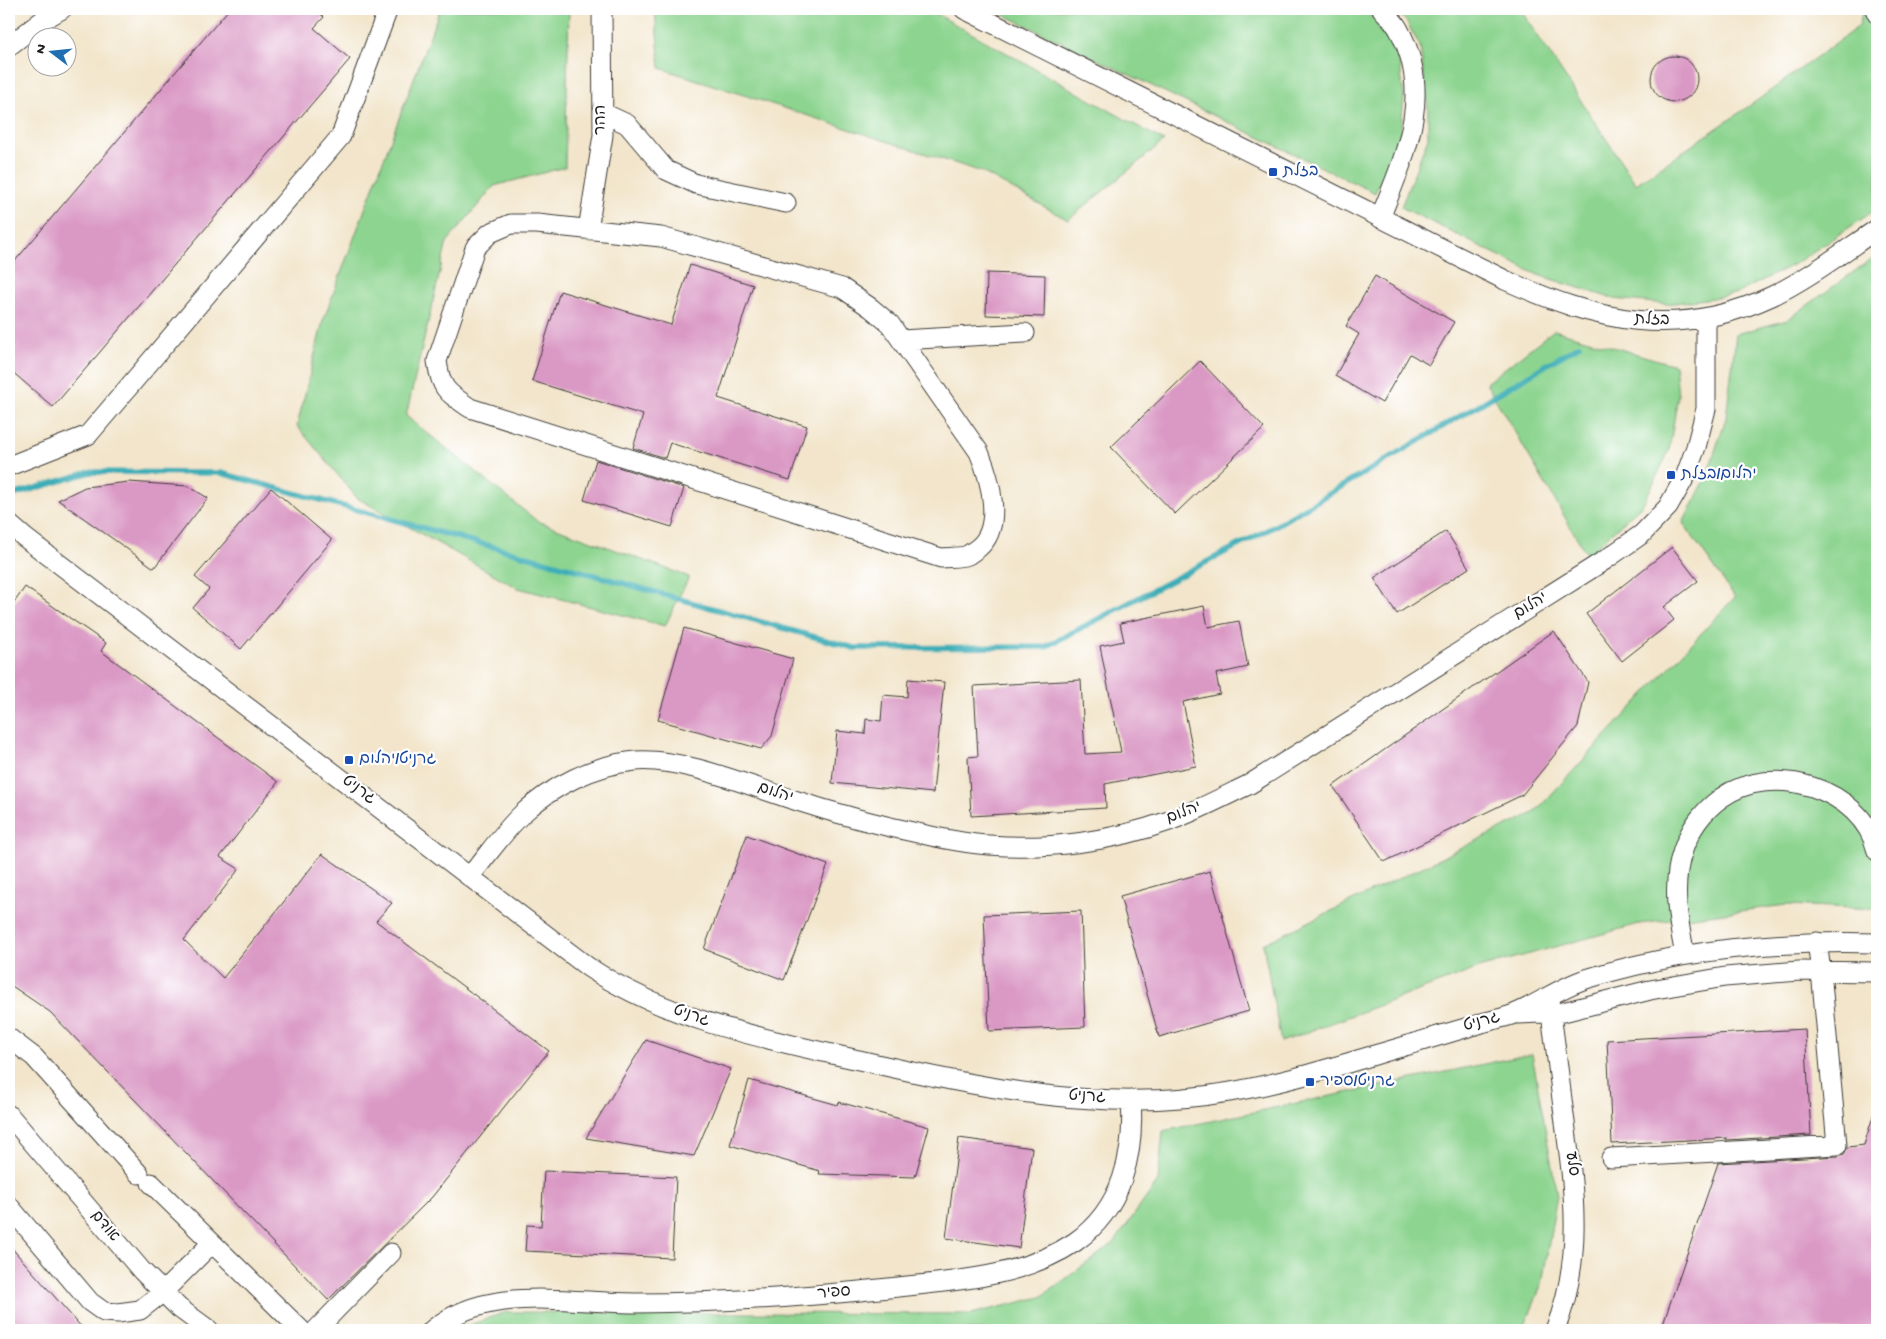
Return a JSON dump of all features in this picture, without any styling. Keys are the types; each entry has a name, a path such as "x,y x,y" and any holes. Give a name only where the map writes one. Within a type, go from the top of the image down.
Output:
{"street":[{"path":"9,46 43,20 62,9"},
{"path":"9,466 88,435 340,136 388,9"},
{"name":"ההר","path":"588,230 603,135 602,9"},
{"name":"בזלת","path":"964,9 1505,280 1559,303 1586,312 1644,322 1674,322 1706,318 1738,310 1772,296 1807,276 1877,228"},
{"path":"1380,218 1405,156 1413,124 1416,90 1412,60 1398,29 1382,9"},
{"path":"1875,9 1877,14"},
{"path":"603,112 627,124 666,170 696,184 786,203"},
{"path":"511,224 536,224 588,230 660,237 842,288 871,308 890,324 979,452 988,472 992,500 991,526 985,542 969,554 941,558 470,408 448,392 440,379 437,361 475,248 490,233 511,224"},
{"name":"יהלום","path":"470,876 521,816 545,796 569,781 604,767 636,761 667,763 694,768 851,818 945,839 988,846 1034,847 1130,833 1202,808 1266,774 1642,534 1668,507 1685,477 1696,447 1706,408 1706,318"},
{"path":"901,340 1025,333"},
{"name":"גרניט","path":"10,528 603,976 642,998 702,1021 757,1038 959,1082 1042,1095 1131,1100 1192,1097 1260,1087 1549,1005"},
{"path":"1686,955 1679,926 1676,900 1679,866 1683,850 1692,829 1705,812 1722,797 1742,787 1765,782 1792,782 1819,789 1840,800 1857,814 1868,829 1877,852"},
{"path":"1611,1158 1837,1145 1817,942"},
{"path":"1549,1005 1583,980 1686,955 1768,944 1817,942 1877,943"},
{"path":"1549,1005 1570,1010 1687,982 1762,973 1877,972"},
{"name":"סלע","path":"1549,1005 1574,1186 1575,1222 1573,1256 1568,1287 1554,1330"},
{"path":"9,1038 34,1057 145,1179 301,1330"},
{"name":"ספיר","path":"432,1330 460,1312 482,1304 507,1300 641,1303 771,1299 949,1281 1025,1266 1053,1255 1076,1241 1095,1225 1109,1207 1120,1188 1127,1166 1133,1122 1131,1100"},
{"name":"אודם","path":"9,1115 142,1271 163,1292 209,1330"},
{"path":"9,1206 90,1302 104,1312 118,1313 140,1310 163,1292 212,1243"},
{"path":"316,1330 391,1253"}],"green space":[{"path":"440,9 569,9 565,167 494,186 447,242 406,416 537,521 689,577 665,626 518,588 357,498 297,426 323,321"},
{"path":"655,9 928,9 1164,141 1068,220 982,172 660,68"},
{"path":"992,9 1363,9 1388,32 1400,66 1404,97 1400,135 1375,193"},
{"path":"1393,9 1520,9 1636,184 1755,102 1859,26 1863,9 1877,9 1877,209 1796,263 1738,293 1713,298 1667,304 1614,299 1538,275 1401,207 1428,138 1428,109 1420,46 1406,21"},
{"path":"1877,255 1877,909 1786,905 1639,924 1482,967 1281,1042 1263,944 1534,813 1735,597 1683,523 1706,478 1726,418 1736,334 1787,320"},
{"path":"1554,330 1675,365 1678,395 1669,451 1643,504 1587,555 1486,383"},
{"path":"1532,1054 1557,1195 1542,1284 1523,1330 455,1330 506,1312 971,1314 1041,1297 1114,1243 1158,1181 1163,1131"}],"building":[{"path":"229,9 315,9 324,17 314,28 350,59 53,407 9,369 9,268"},
{"path":"1679,56 1691,62 1696,70 1696,88 1691,96 1683,101 1669,102 1657,96 1652,88 1651,74 1657,62 1665,57"},
{"path":"690,265 753,285 718,398 807,426 790,480 670,443 665,458 633,448 643,415 532,381 560,291 671,325"},
{"path":"987,273 1045,275 1044,317 986,315"},
{"path":"1375,276 1454,322 1429,365 1410,354 1382,403 1335,376 1359,334 1346,326"},
{"path":"1200,361 1264,428 1175,514 1111,447"},
{"path":"596,460 684,488 672,527 584,500"},
{"path":"129,482 188,486 208,498 154,568 58,500 85,487"},
{"path":"271,488 332,540 241,649 193,608 209,589 195,577"},
{"path":"1446,531 1469,568 1397,614 1374,578"},
{"path":"1672,547 1698,581 1664,607 1674,620 1622,661 1586,614"},
{"path":"25,587 106,643 101,651 278,782 220,857 239,869 184,940 223,978 322,854 392,903 376,921 549,1051 432,1197 328,1300 50,1012 9,984 9,610"},
{"path":"1204,606 1208,627 1239,621 1248,667 1216,674 1220,694 1183,702 1196,766 1105,784 1106,808 971,816 968,757 978,756 974,686 1081,680 1085,754 1121,752 1100,646 1124,641 1120,623"},
{"path":"684,628 793,659 772,736 761,749 658,720"},
{"path":"1554,631 1588,682 1578,726 1522,795 1384,862 1333,786"},
{"path":"908,679 944,682 933,793 832,783 837,731 865,734 866,719 881,721 883,695 907,697"},
{"path":"747,835 828,865 784,980 704,949"},
{"path":"1210,871 1249,1011 1159,1037 1120,896"},
{"path":"1081,911 1085,1027 989,1031 984,915"},
{"path":"1805,1029 1811,1135 1612,1144 1607,1040"},
{"path":"646,1040 731,1069 694,1156 586,1138"},
{"path":"749,1080 838,1105 839,1102 929,1127 915,1177 819,1174 820,1171 730,1145"},
{"path":"1874,1113 1877,1113 1877,1330 1661,1330 1718,1163 1838,1156 1844,1154 1848,1147 1864,1145"},
{"path":"959,1138 1032,1148 1019,1248 946,1238"},
{"path":"544,1171 676,1177 672,1258 525,1251 527,1225 541,1226"},
{"path":"9,1245 84,1330 9,1330"}],"waterway":[{"path":"13,495 90,472 221,473 854,648 1045,647 1275,526 1580,345"}],"place":[{"name":"בזלת","path":"1273,172"},
{"name":"יהלום/בזלת","path":"1671,475"},
{"name":"גרניט/יהלום","path":"349,760"},
{"name":"גרניט/ספיר","path":"1310,1082"}]}
